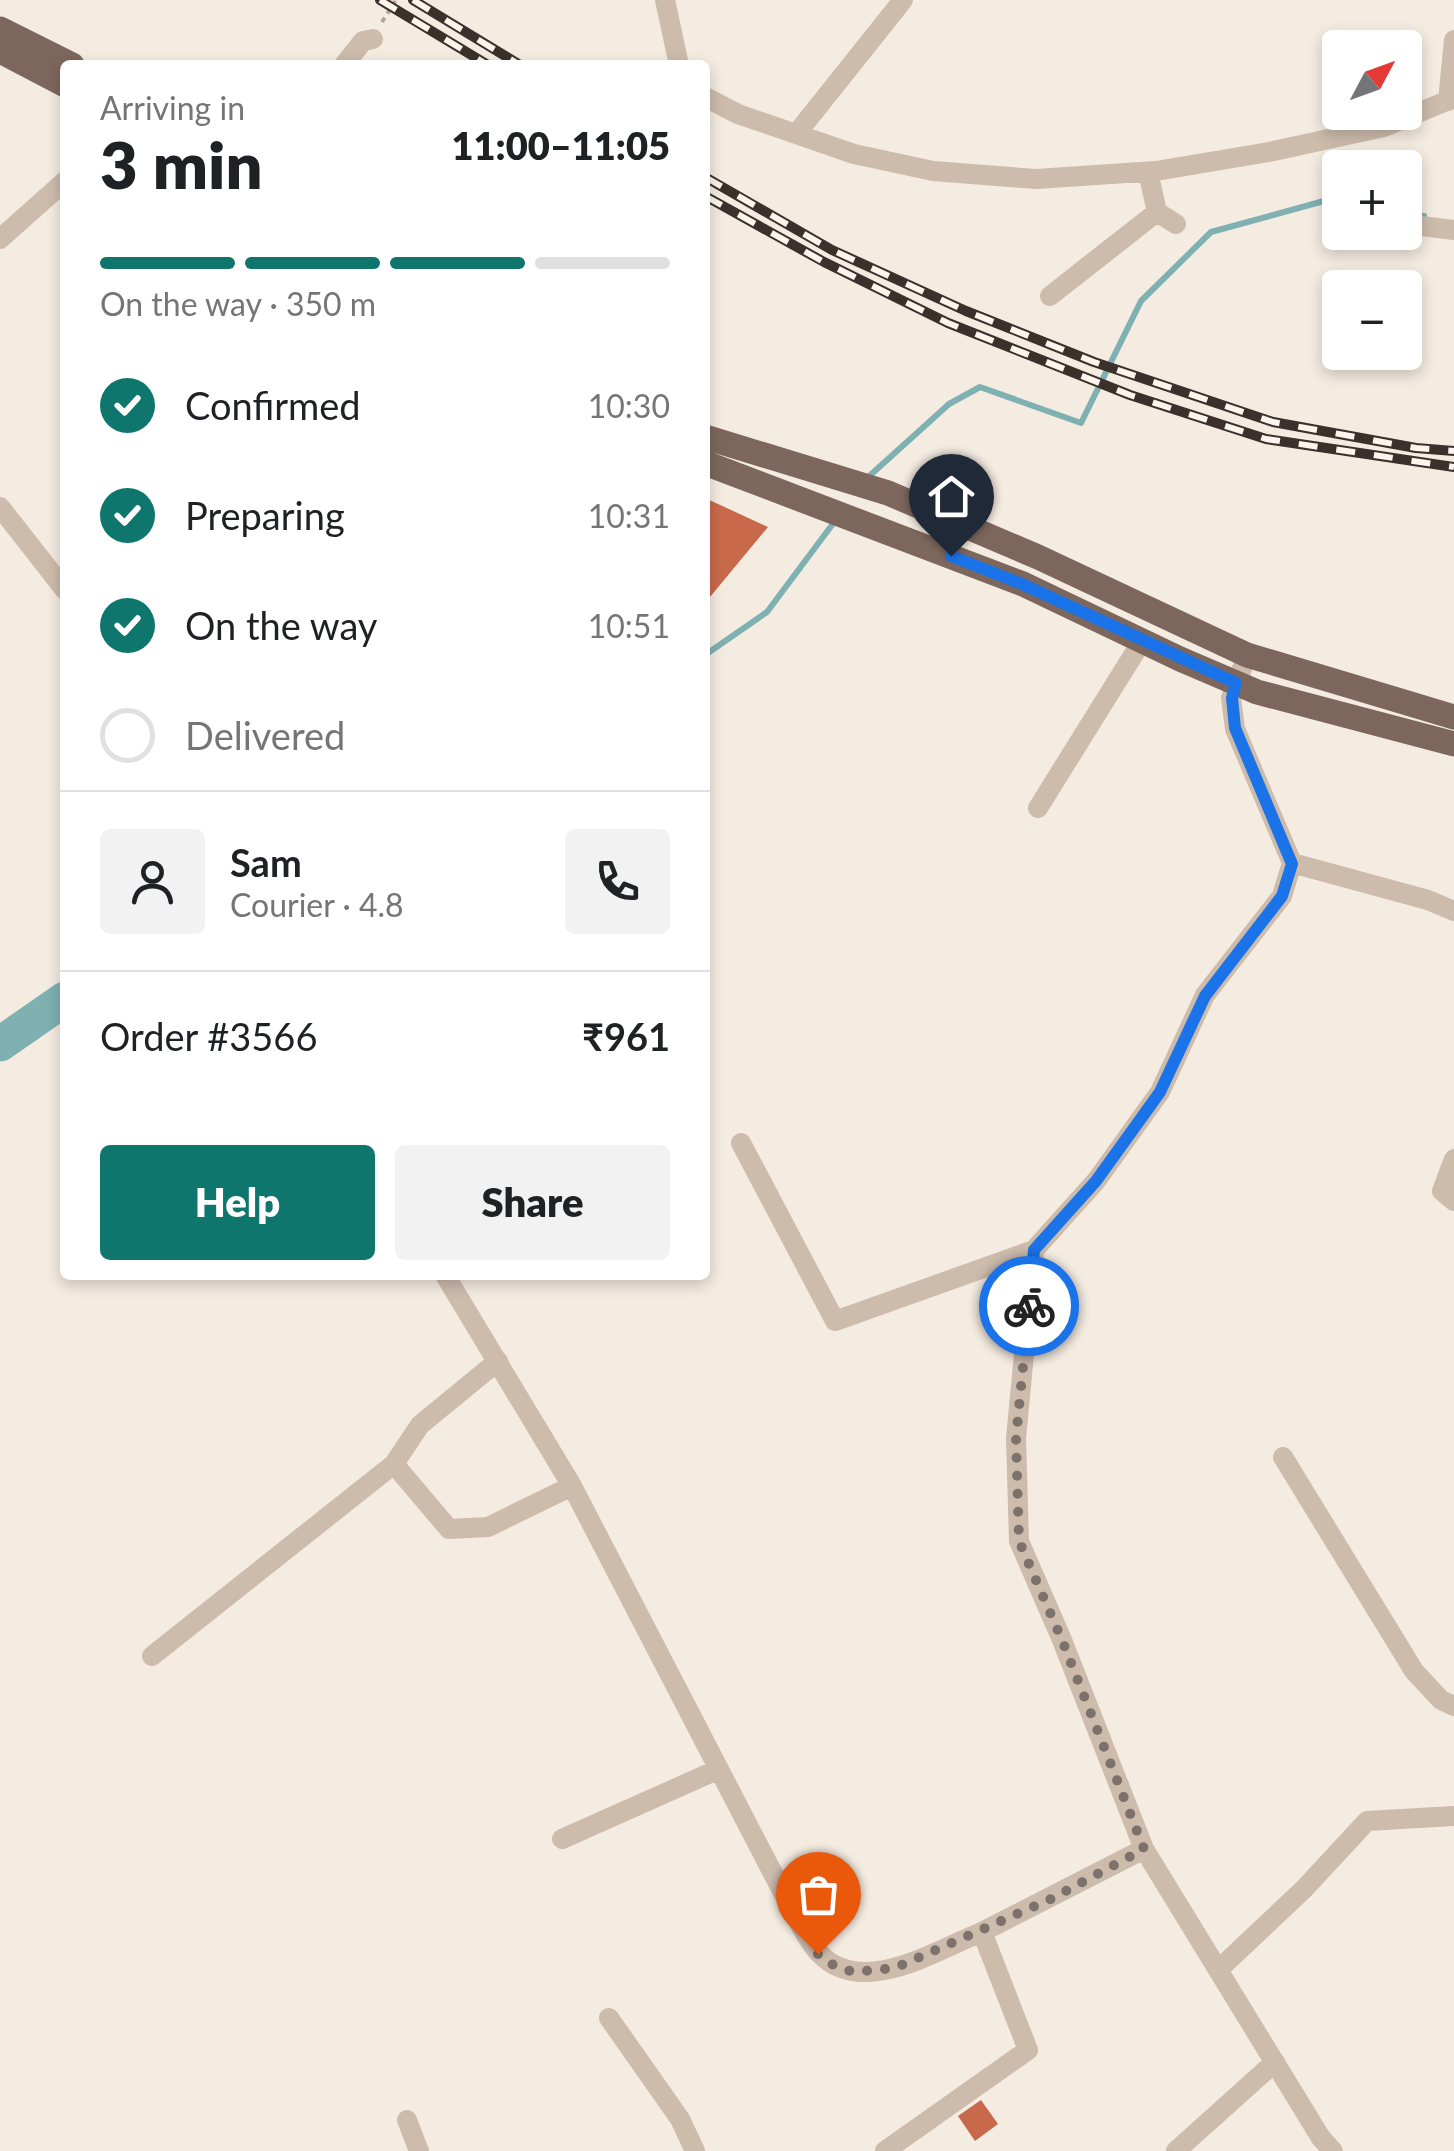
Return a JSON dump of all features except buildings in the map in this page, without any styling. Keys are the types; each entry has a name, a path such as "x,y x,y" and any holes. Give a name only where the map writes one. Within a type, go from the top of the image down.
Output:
{"main road":[{"path":"0,29 62,60"},
{"path":"0,51 60,82"},
{"path":"710,438 888,493 1038,557 1247,655 1454,717"},
{"path":"710,466 1022,584 1258,692 1454,744"}],"street":[{"path":"665,0 677,60"},
{"path":"796,133 903,0"},
{"path":"348,60 363,41 373,40"},
{"path":"710,99 738,114 854,154 933,171 1036,178 1148,172 1269,152 1384,126 1451,100 1454,40"},
{"path":"1148,172 1157,212 1176,224"},
{"path":"0,239 60,185"},
{"path":"1050,296 1157,212"},
{"path":"1422,226 1454,230"},
{"path":"0,506 60,584"},
{"path":"1038,808 1142,640"},
{"path":"740,1142 836,1321 1034,1250 1096,1181 1160,1092 1205,996 1282,896 1292,864 1235,728 1232,698 1247,655"},
{"path":"1292,864 1428,900 1454,911"},
{"path":"1454,1159 1442,1191 1454,1201"},
{"path":"1034,1250 1016,1438 1019,1541 1144,1849 1332,2151"},
{"path":"448,1280 572,1486 818,1954 836,1967 876,1972 982,1932 1144,1849"},
{"path":"152,1656 394,1464 420,1425 498,1362"},
{"path":"1283,1456 1414,1672 1441,1700 1454,1706"},
{"path":"394,1464 449,1529 488,1527 572,1486"},
{"path":"562,1839 719,1769"},
{"path":"1218,1970 1304,1890 1367,1820 1454,1816"},
{"path":"885,2151 1028,2050 982,1932"},
{"path":"609,2018 680,2119 695,2151"},
{"path":"1176,2151 1274,2062"},
{"path":"407,2120 419,2151"}],"path":[{"path":"373,40 396,0"}],"waterway":[{"path":"866,479 949,404 980,387 1081,423 1141,301 1211,232 1322,202"},
{"path":"710,652 767,612 835,521"},
{"path":"0,1044 60,1002"}],"railway":[{"path":"380,0 480,60"},
{"path":"413,0 512,60"},
{"path":"710,180 832,250 966,311 1094,362 1273,422 1416,448 1454,451"},
{"path":"710,199 824,262 948,323 1130,395 1266,439 1454,467"}],"way so far":[{"path":"818,1954 836,1967 854,1972 895,1968 982,1932 1144,1849 1019,1541 1016,1438 1029,1306"}],"route":[{"path":"951,556 1022,584 1236,683 1232,698 1235,728 1292,864 1282,896 1205,996 1160,1092 1096,1181 1034,1250 1029,1306"}]}
